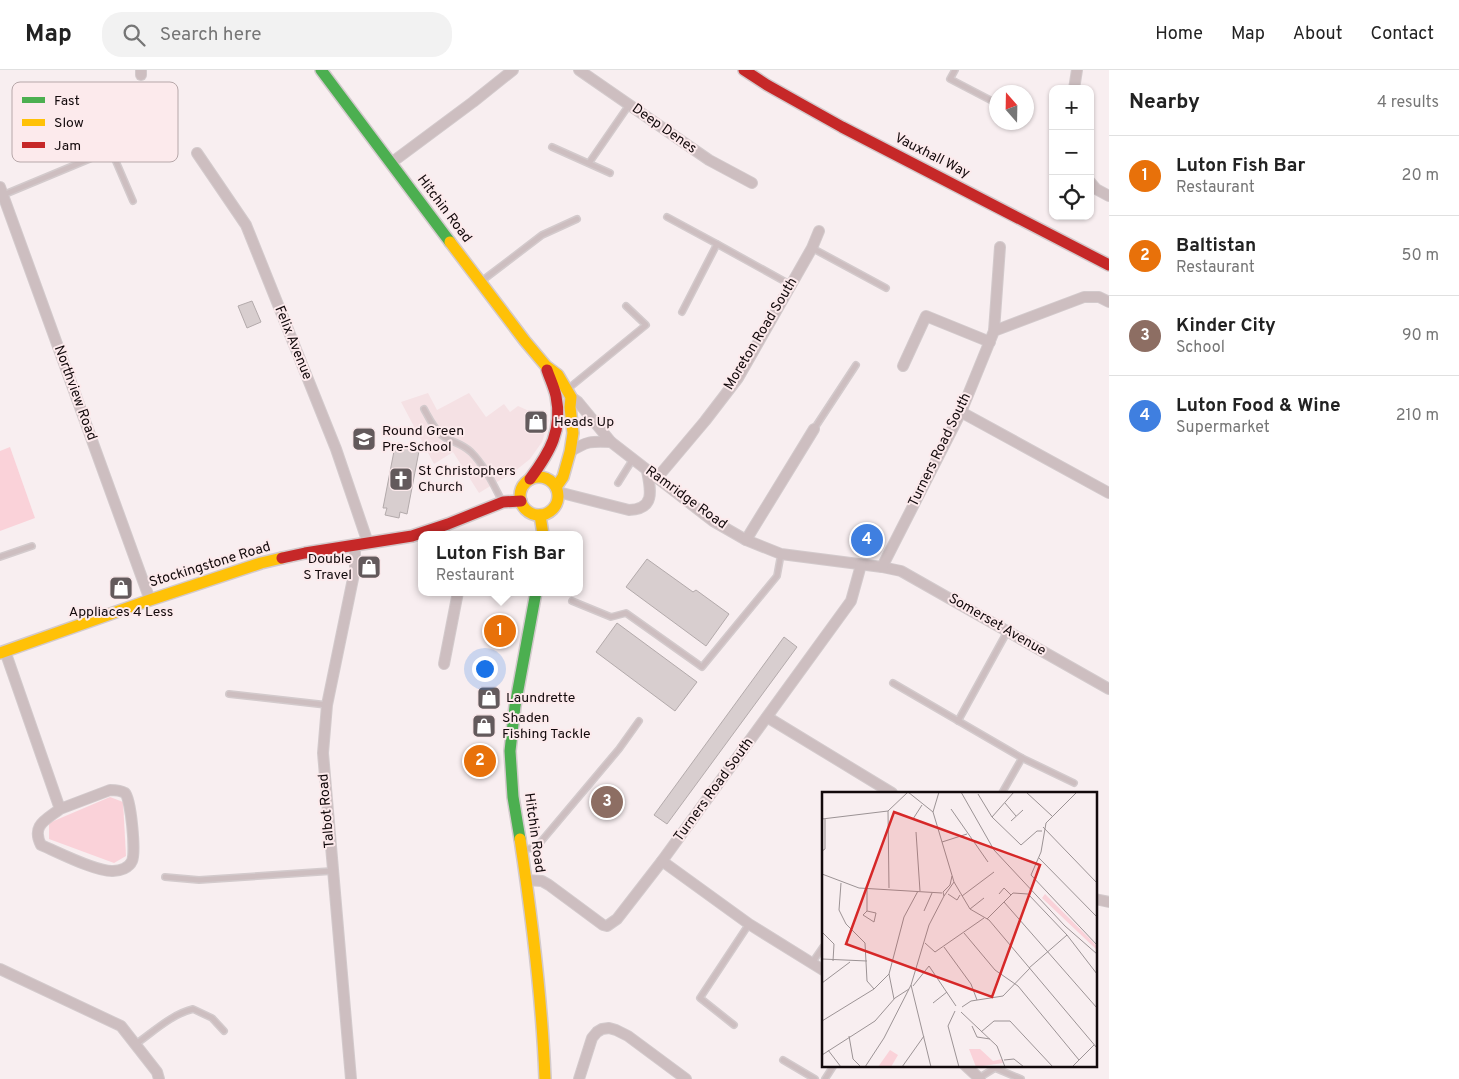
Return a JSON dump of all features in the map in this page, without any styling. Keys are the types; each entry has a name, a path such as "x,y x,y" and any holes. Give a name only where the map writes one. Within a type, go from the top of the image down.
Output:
{"main road":[{"name":"Hitchin Road","path":"321,70 525,341 546,366 558,375 569,394"},
{"name":"Vauxhall Way","path":"744,70 842,127 1109,265"},
{"name":"Hitchin Road","path":"530,478 545,460 558,430 559,416 556,394 546,366"},
{"path":"557,489 563,477 573,433 569,394"},
{"path":"530,478 546,478 552,481 557,489 558,499 555,507 549,512 540,515 532,514 522,505 520,492 522,486 530,478"},
{"name":"Stockingstone Road","path":"450,530 503,502 521,500"},
{"path":"540,515 542,531"},
{"name":"Stockingstone Road","path":"2,652 260,562 418,535"},
{"name":"Hitchin Road","path":"535,596 510,738 513,797 526,880 541,1020 545,1079"}],"street":[{"path":"391,163 513,70"},
{"name":"Deep Denes","path":"579,70 709,160 752,183"},
{"path":"1075,85 1077,70"},
{"name":"Felix Avenue","path":"198,153 246,225 336,450 368,543"},
{"path":"1094,187 1109,196"},
{"name":"Northview Road","path":"1,191 150,600"},
{"name":"Moreton Road South","path":"657,478 738,378 812,248 819,231"},
{"name":"Turners Road South","path":"882,567 960,412 990,342 994,331 1000,247"},
{"path":"994,331 1084,297 1104,300"},
{"path":"903,366 926,316 990,342"},
{"name":"Ramridge Road","path":"569,394 578,402 611,442 713,521 746,540 780,554 882,567"},
{"path":"960,412 1109,493"},
{"path":"746,540 814,429"},
{"path":"570,452 581,444 589,442 611,442"},
{"path":"557,489 629,510 639,510 646,505 650,496 647,471"},
{"name":"Talbot Road","path":"351,1079 323,753 327,705 355,569 355,546"},
{"name":"Turners Road South","path":"526,880 542,881 557,890 598,923 608,926 617,919 662,861 851,601 860,565"},
{"name":"Somerset Avenue","path":"882,567 901,571 1109,689"},
{"path":"444,664 457,596"},
{"path":"2,652 60,809"},
{"path":"767,717 890,792"},
{"path":"110,790 118,790 125,794 130,802 134,852 131,863 120,870 103,871 41,845 36,836 39,826 60,809 110,790"},
{"path":"662,861 749,924 822,969"},
{"path":"1096,899 1109,902"},
{"path":"0,969 121,1026 136,1044 159,1079"},
{"path":"579,1079 592,1038 602,1029 610,1028 628,1036 686,1079"},
{"path":"966,1066 979,1079"}],"lane":[{"path":"955,70 950,80 989,100"},
{"path":"589,163 629,105"},
{"path":"552,147 610,173"},
{"path":"1,191 79,162"},
{"path":"116,162 133,201"},
{"path":"667,217 791,284"},
{"path":"480,282 542,235 577,220"},
{"path":"682,312 718,244"},
{"path":"812,248 886,288"},
{"path":"556,394 569,394 646,325 626,306"},
{"path":"814,429 856,365"},
{"path":"424,409 443,436 462,445 472,454 489,476 503,502"},
{"path":"618,483 633,459"},
{"path":"0,557 32,546"},
{"path":"572,601 611,617 626,613 702,667 777,576 780,554"},
{"path":"958,721 1008,632"},
{"path":"893,683 1022,758 1074,783"},
{"path":"229,694 327,705"},
{"path":"521,850 532,848 539,844 619,748 639,720"},
{"path":"1003,792 1022,758"},
{"path":"165,876 199,880 332,871"},
{"path":"734,1025 700,998 749,924"},
{"path":"812,964 822,948"},
{"path":"136,1044 172,1018 193,1008 212,1018 224,1031"},
{"path":"783,1060 815,1079"},
{"path":"826,1079 833,1066"},
{"path":"979,1079 995,1068 1021,1079"}],"shaded area":[{"path":"428,393 437,410 469,393 486,417 504,404 510,412 518,406 549,420 542,442 530,459 515,471 479,493 453,452 434,464 401,402"},
{"path":"10,447 35,518 0,531 0,451"},
{"path":"110,797 123,802 126,856 114,863 49,839 49,823"}],"building":[{"path":"252,301 261,322 247,328 238,306"},
{"name":"St Christophers Church","path":"395,446 419,451 407,514 400,512 399,518 385,515 387,508 383,508"},
{"path":"647,559 693,592 696,590 729,614 706,646 626,587"},
{"path":"617,623 697,682 675,711 596,652"},
{"path":"784,637 797,647 667,824 654,815"}],"traffic: fast":[{"path":"321,70 450,242"},
{"path":"520,839 513,797 510,751 515,706 535,596"}],"traffic: slow":[{"path":"450,242 525,341 546,366 558,375 571,397 570,407 573,433 570,452 563,477 556,487"},
{"path":"539,477 546,478 552,483 557,489 558,496 557,503 552,509 546,514 539,515 532,514 526,509 521,503 520,496 521,489 526,483 532,478 539,477"},
{"path":"540,515 542,531"},
{"path":"0,653 150,600 261,563 282,558"},
{"path":"520,839 536,959 545,1079"}],"traffic: jam":[{"path":"744,70 842,127 1109,265"},
{"path":"530,479 549,450 558,420 556,396 547,370"},
{"path":"427,531 503,502 521,501"},
{"path":"282,558 418,534"}],"place":[{"name":"Heads Up","path":"536,422"},
{"name":"Round Green Pre-School","path":"364,439"},
{"name":"St Christophers Church","path":"401,479"},
{"name":"Luton Food & Wine","path":"867,540"},
{"name":"Double S Travel","path":"369,567"},
{"name":"Appliaces 4 Less","path":"121,588"},
{"name":"Luton Fish Bar","path":"500,631"},
{"name":"Laundrette","path":"489,698"},
{"name":"Shaden Fishing Tackle","path":"484,726"},
{"name":"Baltistan","path":"480,761"},
{"name":"Kinder City","path":"607,802"}]}
